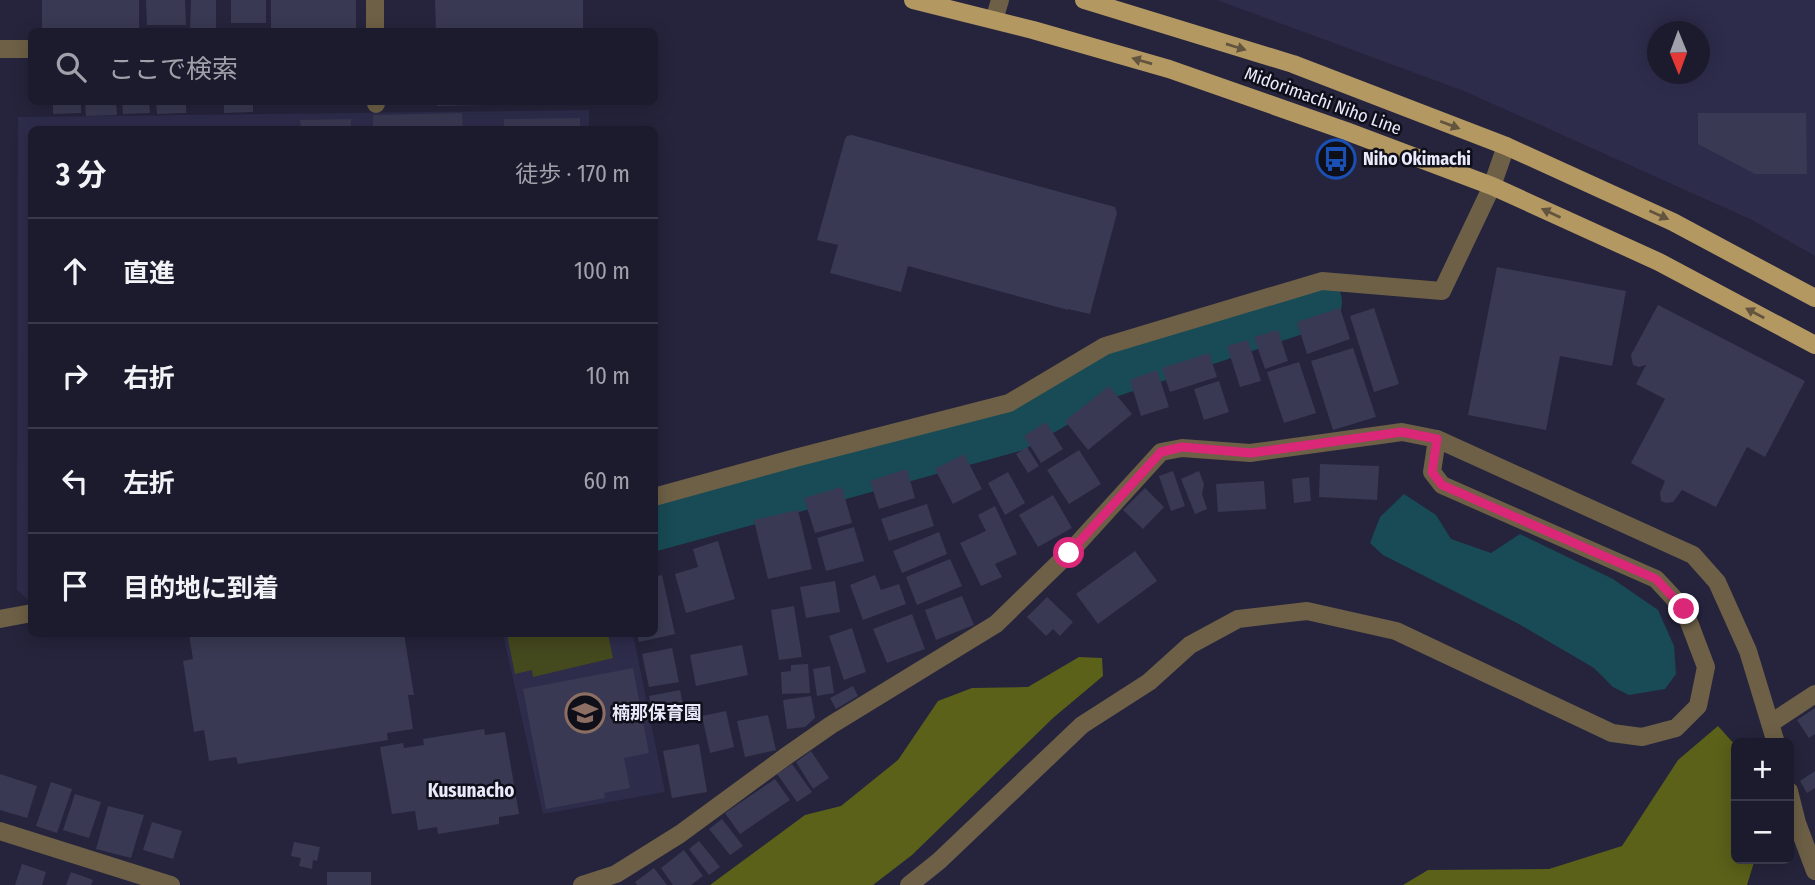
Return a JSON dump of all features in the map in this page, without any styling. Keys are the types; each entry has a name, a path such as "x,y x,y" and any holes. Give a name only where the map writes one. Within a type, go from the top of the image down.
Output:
{"main road":[{"name":"Midorimachi Niho Line","path":"912,0 1033,30 1170,69 1492,186 1659,262 1815,345"},
{"name":"Midorimachi Niho Line","path":"1084,0 1293,64 1506,146 1672,222 1815,298"}],"street":[{"path":"375,0 375,28"},
{"path":"994,20 1000,0"},
{"path":"0,49 28,49"},
{"path":"658,496 1009,402 1105,346 1322,281 1442,291 1492,186 1506,146"},
{"path":"582,885 616,874 680,834 831,725 996,624 1069,553 1161,452 1182,447 1251,453 1402,432 1437,439 1693,555 1717,582 1748,651 1775,738"},
{"path":"908,885 939,862 1082,725 1149,682 1189,645 1238,620 1307,611 1396,631 1612,733 1642,737 1676,728 1698,706 1706,667 1684,609 1656,579 1442,485 1432,472 1437,439"},
{"path":"0,619 28,614"},
{"path":"1771,723 1815,694"},
{"path":"1792,801 1815,871"},
{"path":"0,831 171,885"}],"shaded area":[{"path":"1217,0 1815,0 1815,256 1750,219 1464,91"},
{"path":"589,110 589,126 28,126 28,600 17,590 18,117"},
{"path":"1404,494 1436,515 1451,539 1491,553 1520,534 1613,579 1658,610 1674,646 1676,674 1665,689 1629,695 1613,687 1594,668 1517,623 1383,555 1370,543 1380,517"},
{"name":"楠那保育園","path":"504,637 634,637 665,792 543,814"},
{"path":"508,637 609,637 613,658 533,677 532,670 515,674"}],"green space":[{"path":"1079,657 1102,658 1103,676 1053,718 912,855 873,885 710,885 805,815 841,806 898,760 938,701 972,688 1028,687"},
{"path":"1718,726 1731,740 1731,864 1753,864 1747,885 1403,885 1428,870 1549,869 1622,846 1678,760"}],"building":[{"path":"42,0 139,0 139,28 42,28"},
{"path":"146,0 185,0 186,25 147,25"},
{"path":"191,0 216,0 216,28 190,28"},
{"path":"231,0 266,0 266,23 231,23"},
{"path":"271,0 356,0 356,28 271,28"},
{"path":"435,0 583,0 583,28 436,28"},
{"path":"53,105 81,105 81,113 53,114"},
{"path":"85,105 116,105 117,115 86,116"},
{"path":"122,105 149,105 150,113 123,114"},
{"path":"156,105 186,105 186,113 157,114"},
{"path":"224,105 253,105 253,112 224,113"},
{"path":"462,113 463,126 373,126 373,115"},
{"path":"1698,113 1806,113 1807,174 1755,174 1698,144"},
{"path":"580,118 580,126 504,126 504,119"},
{"path":"351,119 351,126 301,126 300,120"},
{"path":"852,135 1115,207 1117,213 1090,314 908,266 901,292 830,273 838,245 817,240 845,139"},
{"path":"1497,267 1626,291 1612,366 1560,356 1546,430 1468,415"},
{"path":"1658,305 1805,381 1765,457 1747,447 1716,507 1682,490 1673,502 1661,501 1660,493 1665,481 1631,463 1665,399 1636,384 1646,365 1633,365 1631,355"},
{"path":"1340,308 1350,339 1307,354 1297,322"},
{"path":"1374,308 1399,384 1374,392 1350,316"},
{"path":"1278,330 1288,361 1265,369 1254,337"},
{"path":"1248,340 1261,381 1240,387 1227,346"},
{"path":"1353,348 1376,417 1333,430 1311,361"},
{"path":"1209,353 1217,377 1170,392 1162,368"},
{"path":"1299,362 1316,413 1284,423 1267,372"},
{"path":"1157,370 1169,407 1141,416 1130,380"},
{"path":"1219,381 1229,412 1204,420 1194,389"},
{"path":"1109,386 1132,414 1088,450 1065,421"},
{"path":"1046,422 1063,449 1041,463 1024,436"},
{"path":"1027,447 1039,466 1028,473 1016,454"},
{"path":"1079,450 1101,484 1069,504 1047,470"},
{"path":"964,454 982,489 953,504 935,469"},
{"path":"1320,464 1379,466 1377,500 1319,497"},
{"path":"907,469 915,498 879,509 870,481"},
{"path":"1173,471 1185,506 1171,511 1159,476"},
{"path":"1199,471 1204,484 1202,494 1207,509 1195,514 1181,479"},
{"path":"1008,472 1025,503 1005,515 988,483"},
{"path":"1309,477 1311,501 1294,503 1292,479"},
{"path":"1264,481 1266,509 1218,512 1216,484"},
{"path":"842,487 852,523 815,533 804,498"},
{"path":"1145,488 1164,507 1143,529 1123,510"},
{"path":"1053,495 1072,528 1038,547 1019,515"},
{"path":"927,504 934,526 889,541 881,519"},
{"path":"995,506 1017,554 995,564 1002,577 981,586 960,543 986,531 978,515"},
{"path":"798,510 812,569 768,579 754,520"},
{"path":"854,527 864,561 826,571 817,538"},
{"path":"939,532 947,554 902,573 893,551"},
{"path":"718,541 735,599 686,613 675,574 698,567 693,549"},
{"path":"1135,551 1157,581 1098,624 1076,594"},
{"path":"950,559 962,586 917,605 906,577"},
{"path":"662,575 675,634 639,642 638,637 658,637 658,576"},
{"path":"875,575 881,590 899,584 906,604 863,620 850,585"},
{"path":"835,581 840,612 806,618 800,587"},
{"path":"962,596 974,625 936,640 925,610"},
{"path":"1047,597 1073,622 1060,636 1053,629 1046,636 1027,617"},
{"path":"794,606 802,657 779,660 771,610"},
{"path":"912,614 925,649 887,663 873,629"},
{"path":"852,628 866,672 844,680 829,636"},
{"path":"189,637 404,637 414,695 408,695 413,729 387,733 388,740 238,764 236,757 209,761 204,730 194,732 183,661 193,659"},
{"path":"742,645 748,675 696,686 690,655"},
{"path":"672,648 679,682 649,687 642,654"},
{"path":"808,664 810,693 782,694 781,672 791,671 791,665"},
{"path":"830,666 834,693 817,696 813,669"},
{"path":"633,668 649,753 624,758 630,788 604,793 605,798 546,809 523,689"},
{"path":"853,686 858,696 836,709 830,698"},
{"path":"680,690 685,716 655,722 649,696"},
{"path":"811,696 815,718 805,727 787,729 783,700"},
{"path":"1815,708 1815,734 1809,738 1797,720"},
{"path":"726,711 734,747 710,753 702,716"},
{"path":"768,715 776,750 745,757 737,721"},
{"path":"484,729 485,735 505,732 519,814 499,817 499,824 438,834 437,827 418,830 415,811 392,814 380,747 403,743 404,748 424,745 423,739"},
{"path":"699,744 707,792 672,798 663,751"},
{"path":"811,751 829,778 813,789 796,762"},
{"path":"792,764 812,792 797,802 777,774"},
{"path":"1815,771 1815,788 1807,793 1800,781"},
{"path":"0,774 37,786 27,818 0,810"},
{"path":"775,779 790,800 740,834 725,813"},
{"path":"51,782 72,789 57,833 36,826"},
{"path":"75,794 101,802 89,838 63,830"},
{"path":"108,806 144,815 131,858 96,849"},
{"path":"722,819 743,846 730,855 709,829"},
{"path":"152,822 182,831 173,859 143,850"},
{"path":"699,841 720,867 709,875 689,849"},
{"path":"294,842 320,847 317,861 313,860 312,869 299,866 301,858 291,856"},
{"path":"684,850 703,876 691,885 673,885 661,868"},
{"path":"22,864 46,872 42,885 15,885"},
{"path":"654,868 667,885 637,885 635,882"},
{"path":"71,872 93,880 91,885 66,885"},
{"path":"327,872 371,872 371,885 327,885"}],"waterway":[{"path":"658,524 1013,426 1108,372 1316,302"}],"place":[{"name":"Niho Okimachi","path":"1336,159"},
{"name":"楠那保育園","path":"585,713"}],"district":[{"name":"Kusunacho","path":"471,790"}],"route":[{"path":"1069,553 1161,452 1182,447 1251,453 1402,432 1437,439 1432,472 1442,485 1656,579 1684,609"}]}
